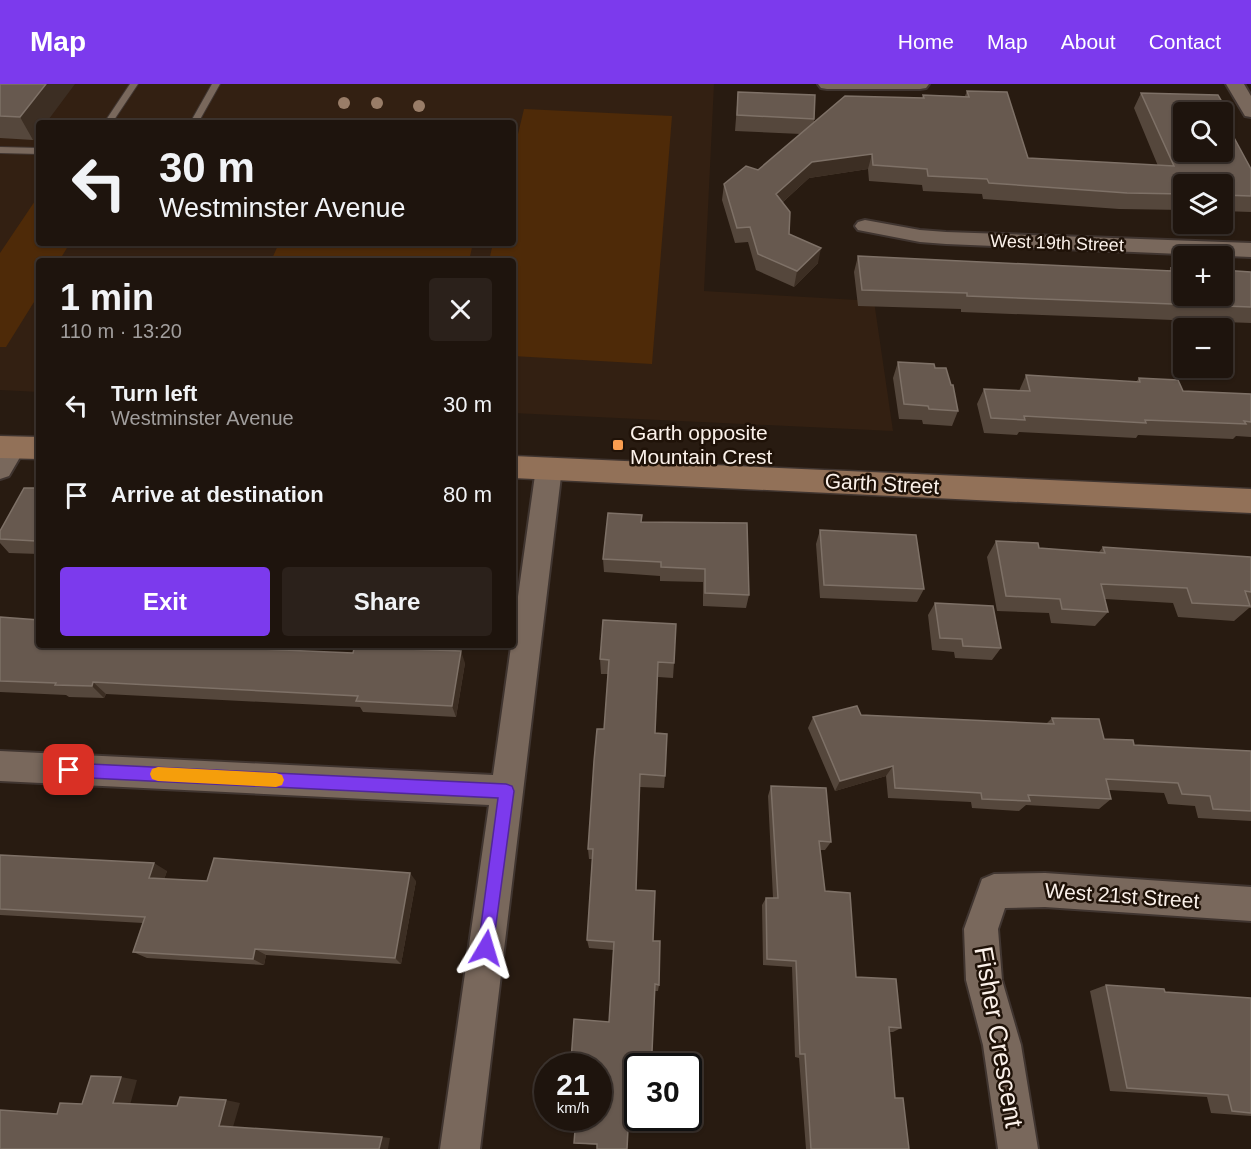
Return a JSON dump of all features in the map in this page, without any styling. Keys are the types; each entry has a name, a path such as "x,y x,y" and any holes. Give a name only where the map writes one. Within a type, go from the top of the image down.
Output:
{"main road":[{"name":"Garth Street","path":"516,467 1251,501"}],"street":[{"path":"827,84 920,84"},
{"path":"1235,84 1251,112"},
{"name":"West 19th Street","path":"865,226 920,236 946,238 1251,250"},
{"path":"460,1149 549,468"},
{"path":"0,766 506,791"},
{"name":"West 21st Street","path":"994,891 1045,890 1251,904"},
{"name":"Fisher Crescent","path":"994,891 981,929 984,980 1002,1045 1018,1149"}],"lane":[{"path":"110,120 134,84"},
{"path":"196,120 216,84"},
{"path":"0,150 36,151"}],"shaded area":[{"path":"0,84 714,84 704,291 874,301 893,431 516,413 516,258 36,258 36,392 0,390"},
{"path":"524,109 672,116 652,364 516,356 516,258 490,258 492,246 516,246 516,142"},
{"path":"36,199 36,246 68,246 61,258 36,258 36,299 6,347 0,347 0,253"},
{"path":"278,246 472,246 470,258 272,258"}],"building":[{"path":"0,84 46,84 20,117 0,116"},
{"path":"967,91 1007,92 1028,158 1174,166 1141,93 1218,95 1222,102 1173,102 1173,162 1233,162 1233,136 1251,169 1251,196 1233,195 1233,174 1173,174 1173,194 1127,193 989,183 987,179 928,176 927,169 873,165 872,154 812,162 776,194 790,212 789,234 821,248 797,271 758,254 750,227 737,228 724,184 746,166 758,170 845,96 924,98 923,95 969,97"},
{"path":"738,92 815,95 814,119 737,115"},
{"path":"858,256 1172,271 1171,268 1173,268 1173,304 862,290"},
{"path":"1233,271 1251,272 1251,307 1225,306 1233,306"},
{"path":"898,362 934,364 935,368 946,368 951,385 953,385 958,411 904,404"},
{"path":"1026,375 1140,382 1139,378 1178,380 1183,391 1251,394 1251,422 1244,421 1246,424 1145,420 1146,423 1024,416 1025,420 991,418 984,389 1030,391"},
{"path":"24,488 36,488 36,541 0,539 0,531"},
{"path":"608,513 642,515 641,522 747,523 749,595 705,593 705,569 661,567 661,562 603,559"},
{"path":"820,530 916,535 924,589 824,585"},
{"path":"996,541 1038,543 1039,548 1105,553 1103,547 1251,557 1251,592 1245,591 1250,606 1192,603 1187,588 1101,584 1108,612 1062,609 1060,599 1006,596"},
{"path":"935,603 993,606 1001,648 963,646 962,639 940,638"},
{"path":"0,617 36,620 36,648 238,648 353,653 354,648 461,651 452,706 356,701 358,696 93,682 92,686 0,681"},
{"path":"603,620 676,624 674,663 658,662 655,733 667,734 665,776 640,774 636,890 655,891 653,941 660,941 659,985 655,984 652,1052 669,1053 624,1053 624,1131 628,1131 627,1149 597,1149 597,1144 574,1143 575,1131 612,1131 612,1053 572,1053 574,1019 609,1022 614,942 587,940 593,849 588,849 594,761 597,729 604,729 609,660 600,659"},
{"path":"857,706 861,715 1054,724 1052,718 1099,719 1104,739 1133,740 1134,745 1251,751 1251,811 1213,809 1210,796 1182,794 1178,783 1106,779 1111,799 1028,795 1030,801 982,799 981,793 895,788 893,766 840,781 813,717"},
{"path":"771,786 826,788 831,842 819,841 825,891 850,893 856,977 896,979 901,1028 889,1027 895,1098 903,1098 909,1149 811,1149 805,1054 800,1054 796,961 767,959 766,898 778,898"},
{"path":"0,855 154,863 149,878 207,881 214,858 410,873 395,958 255,949 253,959 133,952 145,917 0,909"},
{"path":"1106,985 1251,998 1251,1113 1232,1111 1228,1095 1127,1088"},
{"path":"91,1076 121,1077 113,1103 177,1106 180,1097 226,1100 219,1126 382,1137 379,1149 0,1149 0,1110 57,1114 60,1103 82,1104"}],"slow traffic":[{"path":"158,774 276,780"}],"place":[{"name":"Garth opposite Mountain Crest","path":"618,445"}],"route":[{"path":"69,770 506,791 486,948"}]}
